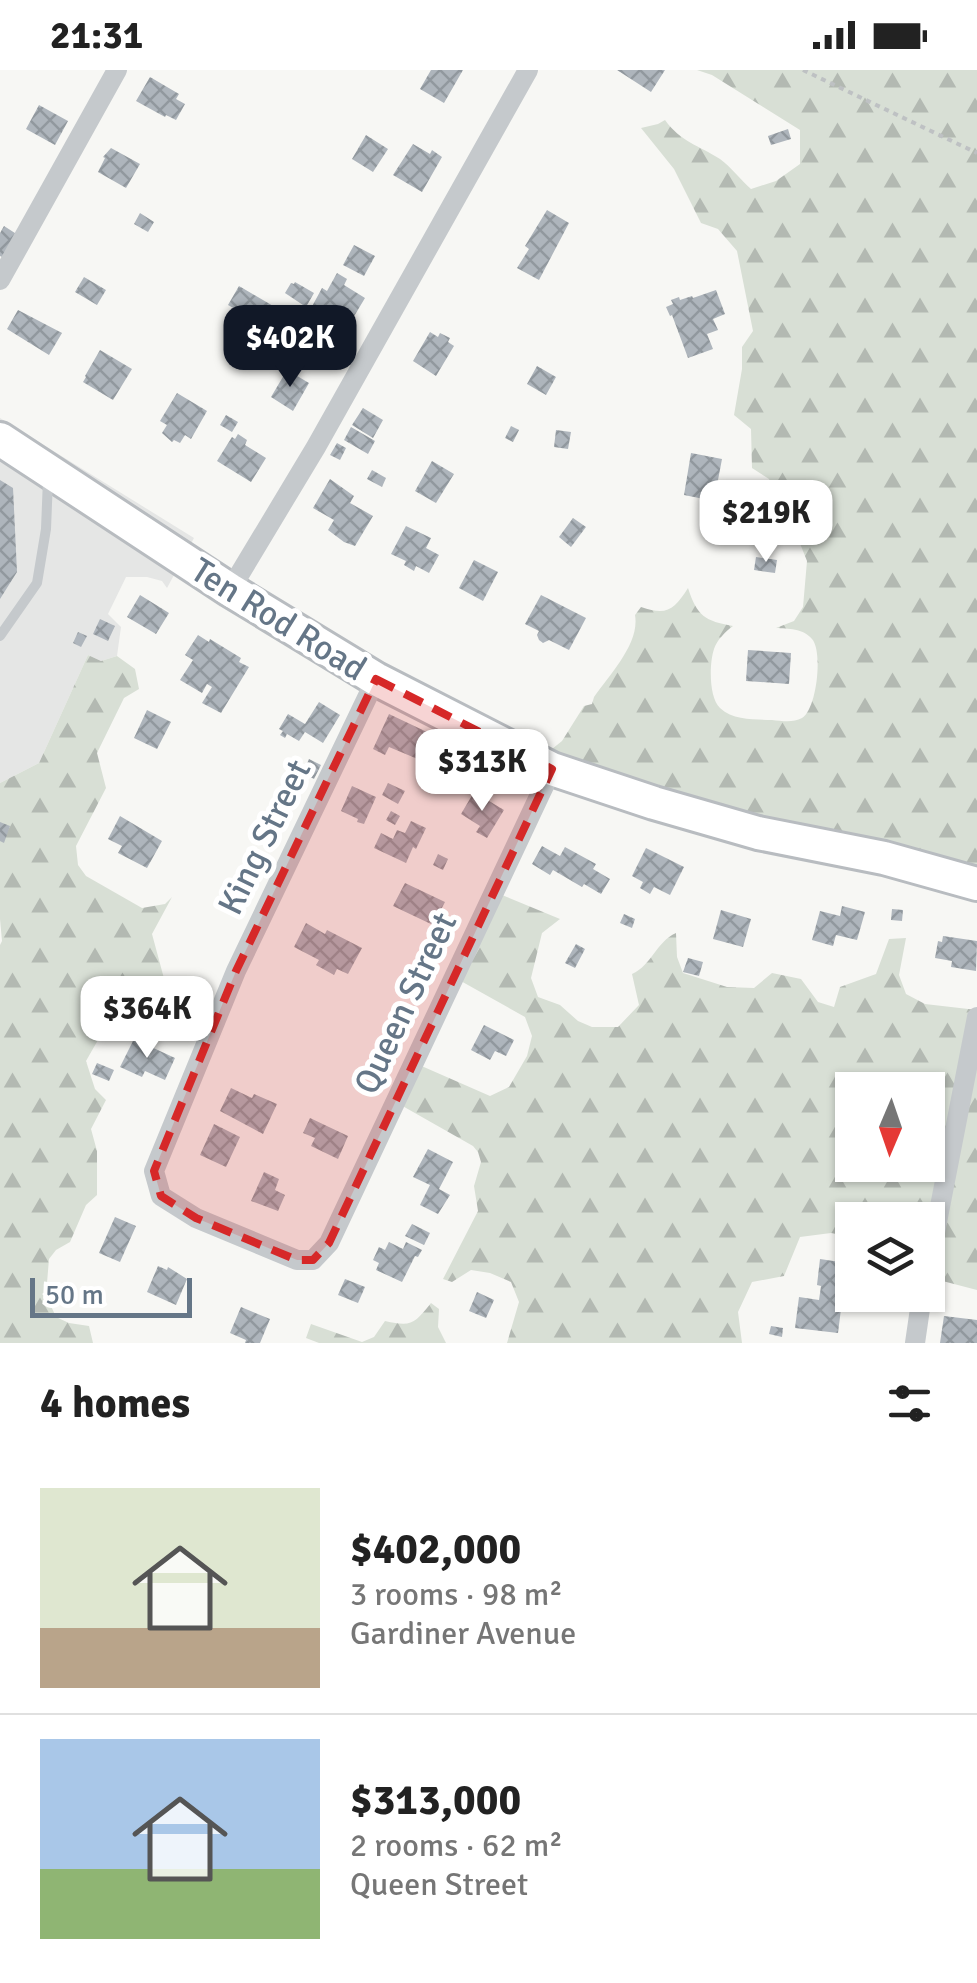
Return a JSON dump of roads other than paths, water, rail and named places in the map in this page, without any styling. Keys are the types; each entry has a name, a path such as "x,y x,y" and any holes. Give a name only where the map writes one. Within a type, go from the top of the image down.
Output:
{"main road":[{"name":"Ten Rod Road","path":"0,440 230,590 376,679 552,769 758,832 884,858 977,884"}],"street":[{"path":"0,280 116,70"},
{"path":"230,590 316,447 528,70"},
{"name":"King Street","path":"311,1260 296,1260 196,1218 161,1196 154,1171 228,988 376,679"},
{"name":"Queen Street","path":"311,1260 328,1244 552,769"},
{"path":"941,1202 977,1017"},
{"path":"915,1343 920,1312"}],"lane":[{"path":"0,636 37,582 46,529 49,472"}]}
